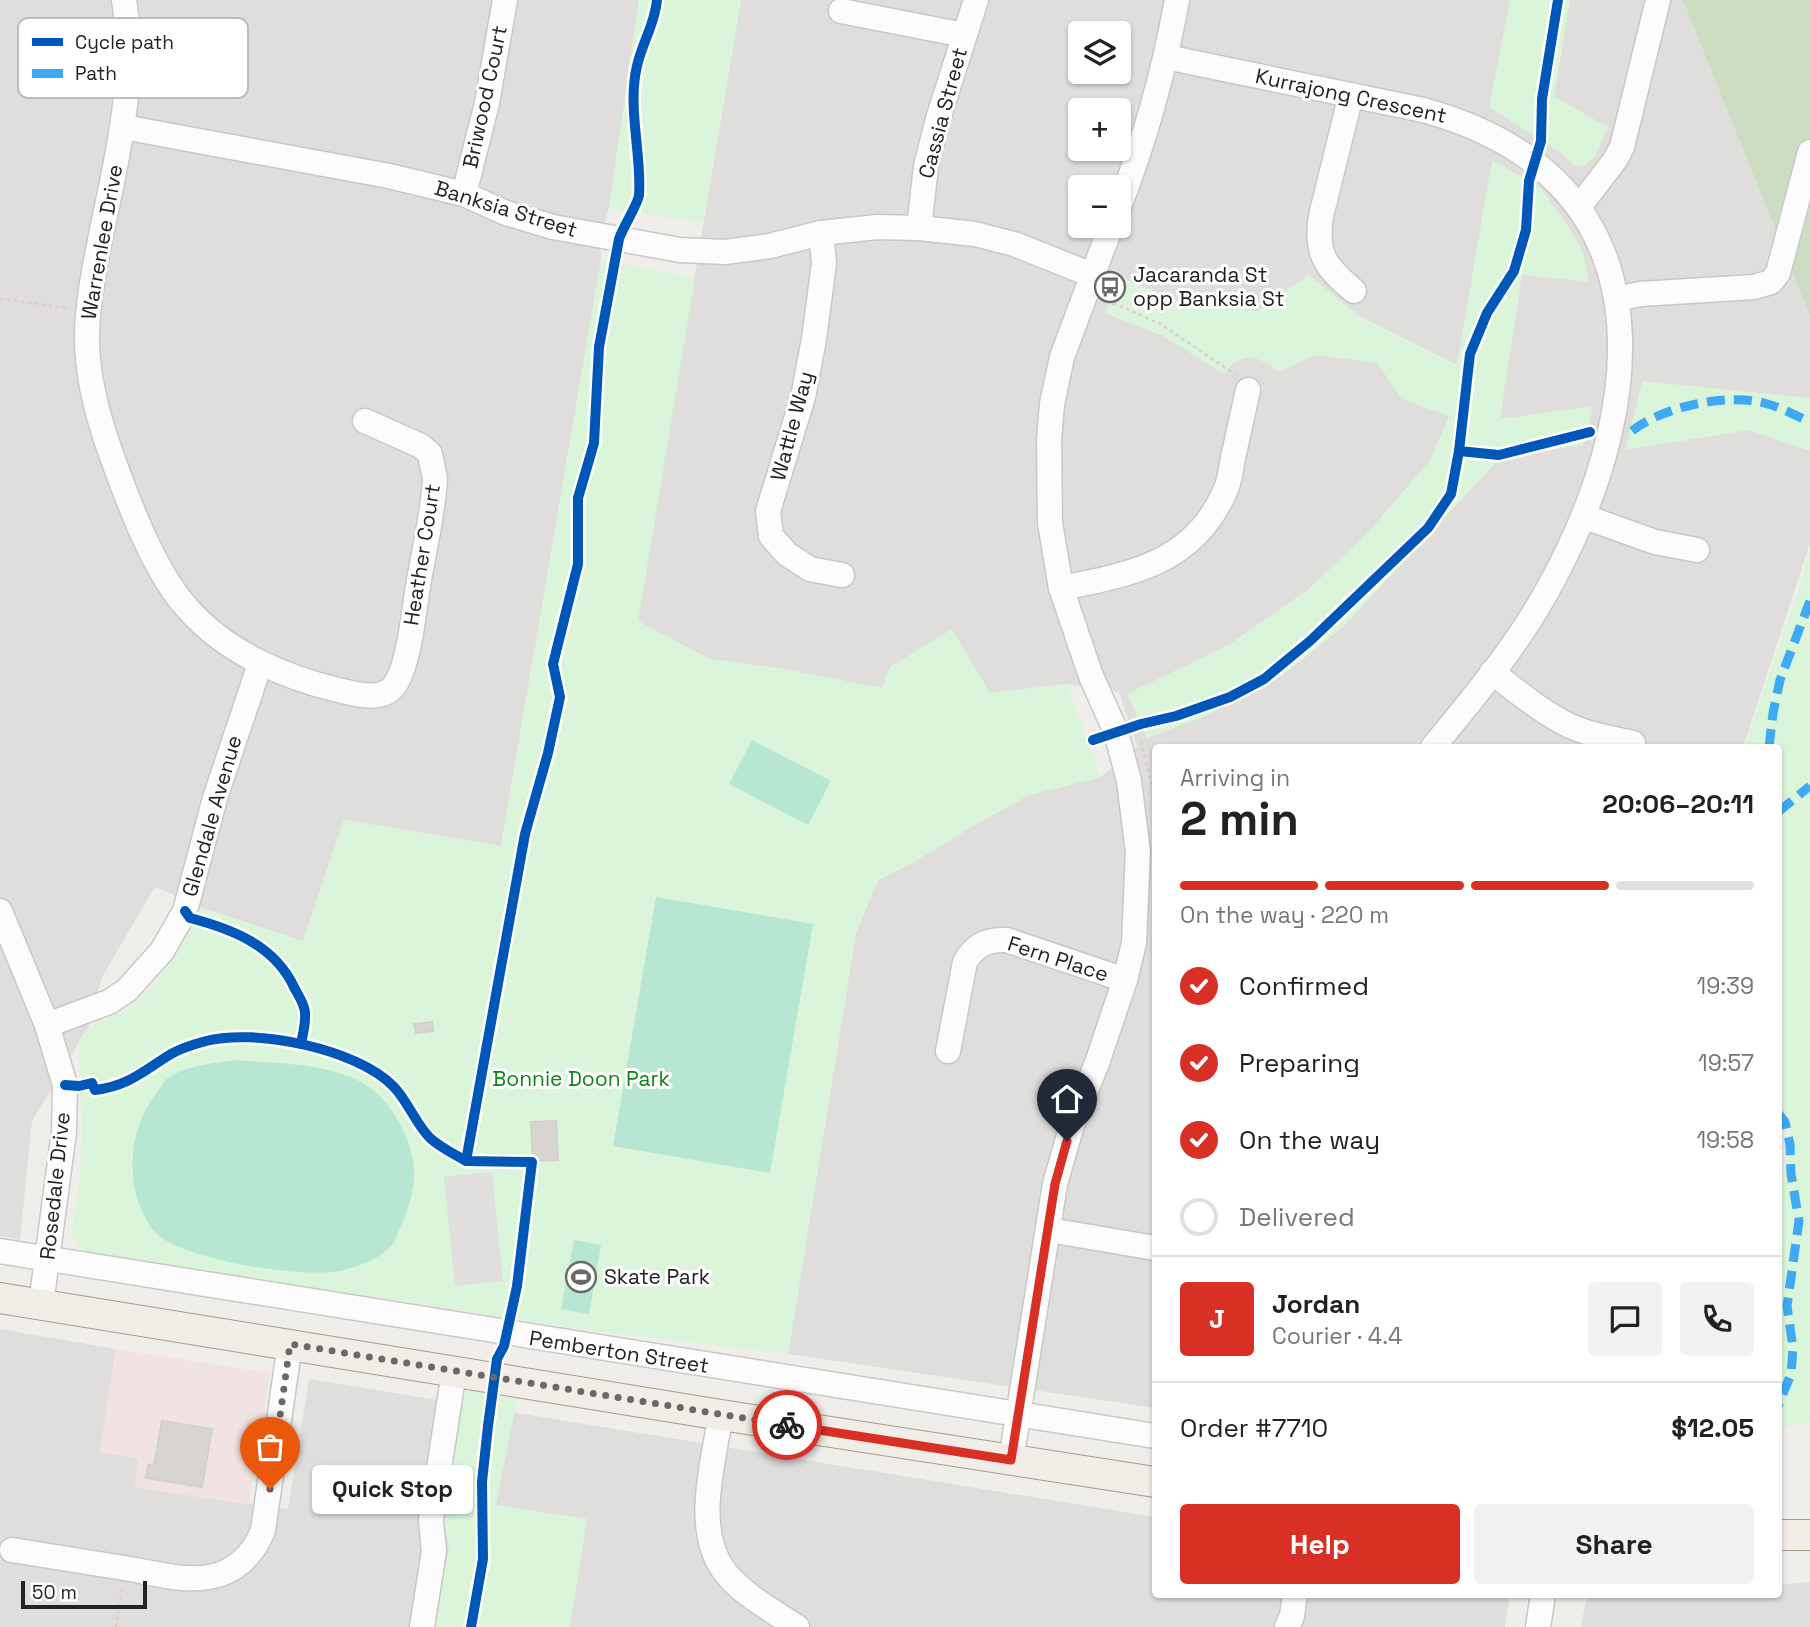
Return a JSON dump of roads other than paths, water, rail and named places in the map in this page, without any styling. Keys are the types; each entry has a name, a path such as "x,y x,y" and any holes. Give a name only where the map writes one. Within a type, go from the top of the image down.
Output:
{"main road":[{"path":"0,1298 721,1415 1152,1482"},
{"path":"1782,1535 1810,1535"}],"street":[{"name":"Warrenlee Drive","path":"124,0 126,18"},
{"name":"Briwood Court","path":"464,194 487,103 505,0"},
{"name":"Cassia Street","path":"919,228 926,166 976,0"},
{"path":"1130,175 1148,124 1166,57 1177,0"},
{"path":"1579,207 1615,160 1622,146 1658,0"},
{"path":"841,11 964,35"},
{"name":"Kurrajong Crescent","path":"1166,57 1423,110 1452,117 1485,131 1535,162 1567,192 1603,248 1618,299 1621,346 1618,395 1606,449 1584,517 1552,583 1492,672 1435,744"},
{"path":"1351,95 1318,236 1321,252 1330,270 1354,291"},
{"name":"Warrenlee Drive","path":"126,98 123,128 88,310 88,363 91,388 110,454 150,550 186,608 205,626 260,664 316,685 346,692 385,694 394,686"},
{"name":"Banksia Street","path":"123,128 389,176 464,194 506,213 553,227 680,250 725,252 770,246 821,233 877,227 919,228 975,234 1014,244 1092,275"},
{"path":"1618,299 1640,294 1754,287 1770,282 1778,273 1787,246 1810,152"},
{"name":"Wattle Way","path":"821,233 824,263 812,350 803,397 768,511 771,536 787,554 810,569 842,575"},
{"path":"1011,1460 1055,1184 1062,1157 1125,980 1146,892 1126,769 1116,732 1091,676 1061,588 1050,523 1049,440 1062,357 1106,238"},
{"path":"1061,588 1126,575 1152,565 1184,548 1209,522 1227,487 1248,390"},
{"name":"Heather Court","path":"365,421 421,446 430,454 435,479 409,640 394,686"},
{"path":"1584,517 1655,542 1697,550"},
{"name":"Glendale Avenue","path":"47,1025 109,1002 127,990 162,951 185,911 215,798 260,664"},
{"path":"1492,672 1565,723 1633,743"},
{"name":"Rosedale Drive","path":"1,918 47,1025 65,1085 64,1132 41,1304"},
{"name":"Fern Place","path":"948,1051 965,962 972,950 979,945 1007,940 1125,980"},
{"path":"1049,1230 1152,1247"},
{"name":"Pemberton Street","path":"0,1251 1152,1436"},
{"path":"12,1550 170,1576 209,1577 234,1567 249,1554 260,1537 290,1344"},
{"path":"422,1627 434,1551 431,1520 454,1372"},
{"path":"721,1415 710,1476 708,1532 712,1549 724,1572 740,1587 797,1627"},
{"path":"1287,1627 1292,1616 1294,1598"},
{"path":"1538,1627 1542,1598"}],"place":[{"name":"Jacaranda St opp Banksia St","path":"1110,287"},
{"name":"Skate Park","path":"581,1277"},
{"name":"Quick Stop","path":"270,1489"}],"park label":[{"name":"Bonnie Doon Park","path":"581,1079"}]}
